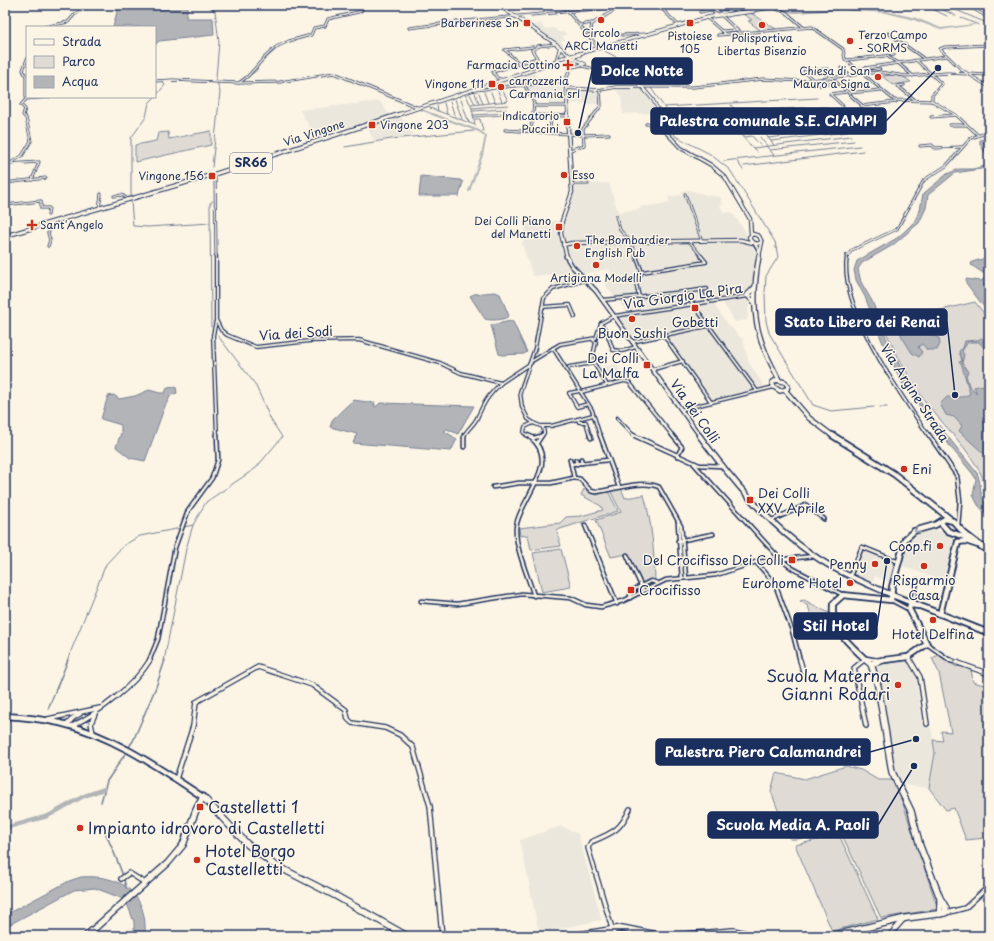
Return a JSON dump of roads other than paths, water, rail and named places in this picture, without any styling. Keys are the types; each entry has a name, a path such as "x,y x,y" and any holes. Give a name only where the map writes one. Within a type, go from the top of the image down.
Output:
{"main road":[{"path":"498,5 555,43 565,58"},
{"name":"SR66","path":"565,58 714,16 779,5"},
{"path":"560,51 564,50 576,63 582,65"},
{"path":"555,63 560,51"},
{"name":"SR66","path":"560,51 570,57"},
{"name":"Via Vingone","path":"558,60 560,51"},
{"path":"574,59 574,57 578,55"},
{"path":"570,57 580,62 582,65"},
{"path":"570,57 572,63 566,81 566,88 599,91 617,87 642,87 655,101 659,125 681,148 709,163 722,175 746,212 752,226 762,242 754,295 758,334 779,380 787,384 788,387 785,390"},
{"name":"Via Vingone","path":"5,236 52,224 215,174 498,81 505,80 555,63 558,60 565,58"},
{"path":"576,63 580,62"},
{"path":"571,67 582,65"},
{"path":"752,226 750,236 759,251 759,260"},
{"path":"750,236 757,235"},
{"path":"754,243 762,242"},
{"path":"754,303 747,295 755,287"},
{"path":"779,380 773,382 774,387 778,390 785,390"},
{"path":"785,390 801,412 821,429 893,473 917,491 936,510 951,520 981,546"},
{"path":"936,510 944,529 955,532 989,551"},
{"path":"892,598 892,588 905,539 908,534 918,529 932,526 944,519 951,520"},
{"path":"940,614 958,542 955,532 958,526"},
{"path":"958,542 966,541 981,546"},
{"path":"831,936 858,933 906,918 943,913 940,898 920,846 911,811 892,772 878,686 871,664 838,631 832,614 833,604 843,595 892,598 913,603 989,633"},
{"path":"871,664 878,660 908,657 927,644 909,609 910,605 920,606"},
{"path":"86,936 168,863 182,844 203,797 247,844 273,864 336,896 408,936"},
{"path":"573,936 632,929 662,936"},
{"path":"672,936 733,931 755,936"},
{"path":"606,936 613,932 629,936"},
{"path":"740,936 755,936"}],"street":[{"path":"49,26 68,22 76,13 86,8 87,5"},
{"path":"238,83 255,71 258,64 287,40 311,35 314,28 325,26 328,19 358,12 361,11 363,7 373,5"},
{"path":"562,5 590,36 593,43 600,49"},
{"path":"612,5 615,8"},
{"path":"409,28 465,21 516,18 641,5"},
{"path":"658,5 679,26"},
{"path":"704,5 714,16"},
{"path":"713,5 723,13"},
{"path":"714,16 751,5"},
{"path":"860,5 864,7"},
{"path":"967,5 989,18"},
{"path":"769,7 787,13 804,27"},
{"path":"580,25 593,23 615,8"},
{"path":"700,12 709,10"},
{"path":"714,16 754,12"},
{"path":"985,16 989,15"},
{"path":"722,16 740,33"},
{"path":"707,18 725,34"},
{"path":"590,36 593,23"},
{"path":"718,35 814,27 843,49 844,58 846,60 881,90 899,102"},
{"path":"722,32 737,30"},
{"path":"888,33 924,59"},
{"path":"622,35 650,34"},
{"path":"520,63 505,50 555,43"},
{"path":"988,44 941,48 942,54 967,74 989,87"},
{"path":"532,51 539,46"},
{"path":"498,81 493,72 537,58 532,51 527,48"},
{"path":"846,60 894,55"},
{"path":"887,56 914,76"},
{"path":"857,69 896,62 946,56"},
{"path":"916,60 933,74 942,84 932,95 932,101"},
{"path":"26,62 23,70 26,76 26,98"},
{"path":"582,65 595,68"},
{"path":"837,65 849,74"},
{"path":"870,68 880,69 866,72 861,70 870,68"},
{"path":"822,69 862,106 899,102 932,101 956,115 978,135 989,132"},
{"path":"816,70 828,69"},
{"path":"804,71 812,79"},
{"path":"642,87 694,87 763,79 812,79 879,72 914,76 954,73 989,75"},
{"path":"156,81 173,80 214,83 280,82 334,73 419,108"},
{"path":"474,90 566,81"},
{"path":"820,85 836,83"},
{"path":"904,85 898,86 916,101"},
{"path":"525,86 534,106 531,131"},
{"name":"Via dei Colli","path":"566,88 572,196 562,223 562,239 572,266 580,275 582,281 590,284 632,342 654,369 722,466 772,520 801,547 814,556 850,576 882,591 892,598"},
{"path":"843,106 830,94 881,90"},
{"path":"570,150 584,144 582,134 584,127 599,112 602,105 599,91"},
{"path":"5,169 9,164 22,156 31,141 26,118 23,115 25,109 21,104 26,99 38,98"},
{"path":"534,106 568,106"},
{"path":"533,115 568,116"},
{"path":"931,117 956,115"},
{"path":"550,132 551,116"},
{"path":"659,125 647,124 659,125"},
{"path":"950,125 967,125"},
{"path":"504,130 609,134"},
{"name":"Via Argine Strada","path":"958,526 961,515 960,491 957,476 893,384 876,356 857,312 845,269 846,258 851,251 878,237 891,233 899,227 923,182 946,166 969,140 978,135"},
{"path":"920,146 932,145 935,148 963,147"},
{"path":"9,164 39,162 32,180"},
{"path":"69,725 84,720 126,688 144,669 152,656 158,639 171,560 180,530 188,511 212,478 218,460 213,336 216,320 215,174"},
{"path":"5,183 46,178"},
{"path":"572,184 588,184"},
{"path":"100,209 98,206 101,194"},
{"path":"685,194 702,241"},
{"path":"114,196 122,195 129,200"},
{"path":"5,205 41,201 41,208 49,208 48,214"},
{"path":"616,216 620,230 631,242 642,272 636,283 640,297"},
{"path":"48,246 50,240 48,233 52,224"},
{"path":"741,240 750,236"},
{"path":"562,239 572,242 741,240 754,243"},
{"path":"642,272 706,262 689,241"},
{"path":"563,245 572,242"},
{"path":"534,596 516,528 519,514 540,476 542,464 537,444 526,435 524,431 528,424 528,419 522,407 520,398 522,384 532,362 544,298 548,292 582,281"},
{"path":"602,300 684,292 707,288"},
{"path":"700,290 708,301"},
{"path":"684,292 691,304 758,391"},
{"name":"Via Giorgio La Pira","path":"614,316 754,295"},
{"path":"542,307 570,305 575,317"},
{"path":"464,447 462,440 464,433 478,418 477,414 487,397 502,383 553,348 566,343 592,340 599,335 602,322 614,316"},
{"name":"Via dei Sodi","path":"216,320 221,330 227,335 256,347 310,341 359,340 440,363 461,373 502,383"},
{"path":"601,325 606,330 613,350 622,351 636,347"},
{"path":"632,342 708,326"},
{"path":"664,336 711,402"},
{"path":"592,340 596,342 592,360 607,385"},
{"path":"553,348 588,404 619,487"},
{"path":"654,369 683,361"},
{"path":"569,367 594,363"},
{"path":"524,367 529,368"},
{"path":"588,404 576,407 569,394 624,381 631,383 682,447 677,456"},
{"path":"683,409 774,387"},
{"path":"528,419 541,426 551,426 593,415"},
{"path":"617,418 635,437 694,464 714,467 722,466"},
{"path":"578,419 579,422 586,422 590,438"},
{"path":"528,424 534,423"},
{"path":"541,426 544,430"},
{"path":"537,444 544,430 551,426"},
{"path":"531,438 541,436"},
{"path":"593,458 594,462"},
{"path":"581,459 582,463"},
{"path":"570,460 574,478"},
{"path":"576,460 577,464"},
{"path":"571,464 608,460"},
{"path":"694,464 780,559 792,568 843,595"},
{"path":"493,487 519,483 560,483 574,478 580,479 591,491 598,492 619,487 655,485 659,488 681,526 686,578"},
{"path":"772,520 806,505 824,519"},
{"path":"951,520 959,518 961,515"},
{"path":"678,522 676,526 682,578"},
{"path":"585,525 617,604"},
{"path":"678,541 714,534"},
{"path":"850,576 862,547 899,562"},
{"path":"627,555 639,586 643,590"},
{"path":"422,601 456,604 513,594 571,598 593,607 617,604 657,583 682,578 716,575 756,562 814,556"},
{"path":"756,562 775,584 792,630 803,671"},
{"path":"913,603 917,580"},
{"path":"630,598 631,591 639,586 651,581 657,583"},
{"path":"882,591 889,591 892,588"},
{"path":"892,598 909,609"},
{"path":"927,644 952,661 989,674"},
{"path":"908,657 920,677 927,724"},
{"path":"866,726 854,671 856,666 866,658 878,660"},
{"path":"176,779 193,726 196,702 258,667 312,685 346,710 349,722 385,728 400,735 413,747 430,806 442,936"},
{"path":"47,719 102,707"},
{"path":"93,733 91,727 92,719 102,707"},
{"path":"69,725 73,718 84,712"},
{"path":"5,716 47,719 93,733 124,746 203,797"},
{"path":"613,932 588,848 591,842 619,829 623,825 630,809"},
{"path":"121,879 129,873 145,884"},
{"path":"943,913 959,912 969,906 977,894 989,886"},
{"path":"889,936 906,918"}],"water":[{"path":"148,5 188,5 186,18 213,18 214,35 159,41 156,44 156,26 113,26 118,8 144,7"},
{"path":"989,137 983,142 989,152 987,168 955,173 928,195 926,208 919,223 893,245 862,263 858,269 861,282 872,301 889,345 917,398 977,473 982,496 988,510 989,517 978,505 973,495 976,479 902,383 882,341 865,297 856,280 854,270 857,261 897,238 914,222 920,210 923,194 947,174 959,169 973,169 985,166 986,154 980,144 980,140"},
{"path":"421,176 460,180 463,182 459,196 419,196"},
{"path":"989,257 989,307 984,307 966,283 966,279 981,281 985,278 986,275 971,265 972,262"},
{"path":"495,292 500,294 509,316 498,320 485,319 470,296 474,294"},
{"path":"511,321 513,322 527,352 524,354 499,354 491,325"},
{"path":"902,330 928,334 939,338 940,344 937,350 927,350 922,344 918,347 922,352 919,357 912,353 901,335"},
{"path":"982,338 985,341 982,342 989,351 989,354 979,342 968,342 962,351 964,355 962,363 968,372 966,375 969,386 977,393 974,387 989,384 989,455 983,453 959,431 962,426 954,417 946,415 940,404 947,397 962,397 970,394 962,366 959,362 962,361 959,351 963,348 965,341 978,340"},
{"path":"176,387 177,393 171,395 165,406 145,461 130,458 116,447 121,433 121,425 101,419 108,396 114,395 119,399 135,396 149,390 165,393 167,388"},
{"path":"353,400 375,403 374,406 377,406 380,403 474,406 458,434 447,429 444,431 457,439 451,451 353,443 357,434 330,427 333,419"},
{"path":"81,877 108,879 120,883 129,889 137,898 142,908 145,921 145,936 134,936 134,922 128,906 121,898 95,888 74,890 5,927 5,915 69,881"}],"waterway":[{"path":"209,5 210,8 215,11 219,42 216,78 220,92 212,167"},
{"path":"772,5 785,11 796,12 841,9 886,12 915,19 941,29 974,25"},
{"path":"924,5 947,16"},
{"path":"933,5 956,16"},
{"path":"944,5 989,24"},
{"path":"961,18 979,25"},
{"path":"263,61 280,46"},
{"path":"603,50 631,65 649,85"},
{"path":"241,82 257,70 258,66"},
{"path":"156,96 165,85 162,81"},
{"path":"651,88 664,107"},
{"path":"498,91 502,102"},
{"path":"502,102 508,101 503,91"},
{"path":"484,92 488,103"},
{"path":"491,92 495,102"},
{"path":"475,93 479,104"},
{"path":"479,93 483,104"},
{"path":"470,94 475,104"},
{"path":"466,95 472,108"},
{"path":"460,97 469,123"},
{"path":"131,198 131,138 146,117 149,103 154,98"},
{"path":"664,107 817,98"},
{"path":"455,99 462,119"},
{"path":"450,101 455,117"},
{"path":"483,104 495,102"},
{"path":"495,102 502,102"},
{"path":"444,103 447,114"},
{"path":"471,105 483,104"},
{"path":"472,108 508,105"},
{"path":"731,105 737,113"},
{"path":"437,106 438,111"},
{"path":"664,107 675,136 710,154 730,170 775,242 778,257 766,276 765,292"},
{"path":"738,111 827,107"},
{"path":"430,108 469,123"},
{"path":"816,108 820,114"},
{"path":"420,109 435,115"},
{"path":"473,111 506,109"},
{"path":"473,111 473,115"},
{"path":"777,113 796,112"},
{"path":"777,113 797,112 828,116"},
{"path":"799,112 833,116"},
{"path":"473,115 506,113"},
{"path":"709,117 777,113"},
{"path":"744,115 777,113"},
{"path":"777,113 782,120"},
{"path":"432,114 479,131 486,136 482,155 469,191"},
{"path":"474,117 506,115"},
{"path":"744,115 752,125"},
{"path":"744,115 727,116 735,129 753,148"},
{"path":"755,115 773,132 840,124"},
{"path":"762,115 771,127"},
{"path":"769,115 779,126"},
{"path":"734,116 742,127"},
{"path":"469,123 475,125 474,117"},
{"path":"775,121 816,117"},
{"path":"475,119 480,119 483,131"},
{"path":"779,126 830,120"},
{"path":"736,128 758,125 768,138"},
{"path":"771,127 779,126"},
{"path":"768,138 844,129"},
{"path":"345,147 391,139 474,131"},
{"path":"771,141 847,132"},
{"path":"743,137 752,136 761,146"},
{"path":"753,148 851,136"},
{"path":"760,137 767,146"},
{"path":"768,138 774,145"},
{"path":"770,150 854,141"},
{"path":"724,161 860,146"},
{"path":"767,147 774,155"},
{"path":"753,148 757,152"},
{"path":"744,166 863,151"},
{"path":"737,161 743,170"},
{"path":"131,201 133,226 148,227 210,223"},
{"path":"211,327 210,203 213,201"},
{"path":"765,294 766,321 769,333 813,405 831,411 874,407"},
{"path":"193,525 206,502 256,468 282,437 271,420 255,384 218,336"},
{"path":"880,407 887,407"},
{"path":"164,661 186,549 193,525"},
{"path":"184,527 193,525"},
{"path":"67,661 106,564 124,545 140,536 181,528"},
{"path":"48,709 68,660"},
{"path":"128,748 133,741 156,687 165,660"},
{"path":"101,802 107,781 127,751"},
{"path":"5,828 48,816 84,796 104,789"},
{"path":"104,829 120,866 126,888"}],"place":[{"name":"Circolo ARCI Manetti","path":"601,20"},
{"name":"Barberinese Sn","path":"527,23"},
{"name":"Pistoiese 105","path":"690,23"},
{"name":"Polisportiva Libertas Bisenzio","path":"762,25"},
{"name":"Terzo Campo - SORMS","path":"850,41"},
{"name":"Farmacia Cottino","path":"568,65"},
{"name":"Palestra comunale S.E. CIAMPI","path":"938,68"},
{"name":"Chiesa di San Mauro a Signa","path":"878,77"},
{"name":"Vingone 111","path":"492,84"},
{"name":"carrozzeria Carmania srl","path":"501,87"},
{"name":"Indicatorio Puccini","path":"567,122"},
{"name":"Vingone 203","path":"372,125"},
{"name":"Dolce Notte","path":"578,133"},
{"name":"Esso","path":"564,175"},
{"name":"Vingone 156","path":"212,176"},
{"name":"Sant'Angelo","path":"32,225"},
{"name":"Dei Colli Piano del Manetti","path":"559,227"},
{"name":"The Bombardier English Pub","path":"577,246"},
{"name":"Artigiana Modelli","path":"596,265"},
{"name":"Gobetti","path":"695,308"},
{"name":"Buon Sushi","path":"632,319"},
{"name":"Dei Colli La Malfa","path":"647,365"},
{"name":"Stato Libero dei Renai","path":"955,395"},
{"name":"Eni","path":"904,469"},
{"name":"Dei Colli XXV Aprile","path":"750,500"},
{"name":"Coop.fi","path":"940,546"},
{"name":"Del Crocifisso Dei Colli","path":"792,560"},
{"name":"Stil Hotel","path":"887,561"},
{"name":"Penny","path":"875,564"},
{"name":"Risparmio Casa","path":"924,566"},
{"name":"Eurohome Hotel","path":"850,583"},
{"name":"Crocifisso","path":"631,590"},
{"name":"Hotel Delfina","path":"933,620"},
{"name":"Scuola Materna Gianni Rodari","path":"898,685"},
{"name":"Palestra Piero Calamandrei","path":"916,739"},
{"name":"Scuola Media A. Paoli","path":"914,766"},
{"name":"Castelletti 1","path":"200,807"},
{"name":"Impianto idrovoro di Castelletti","path":"80,828"},
{"name":"Hotel Borgo Castelletti","path":"197,860"}]}
